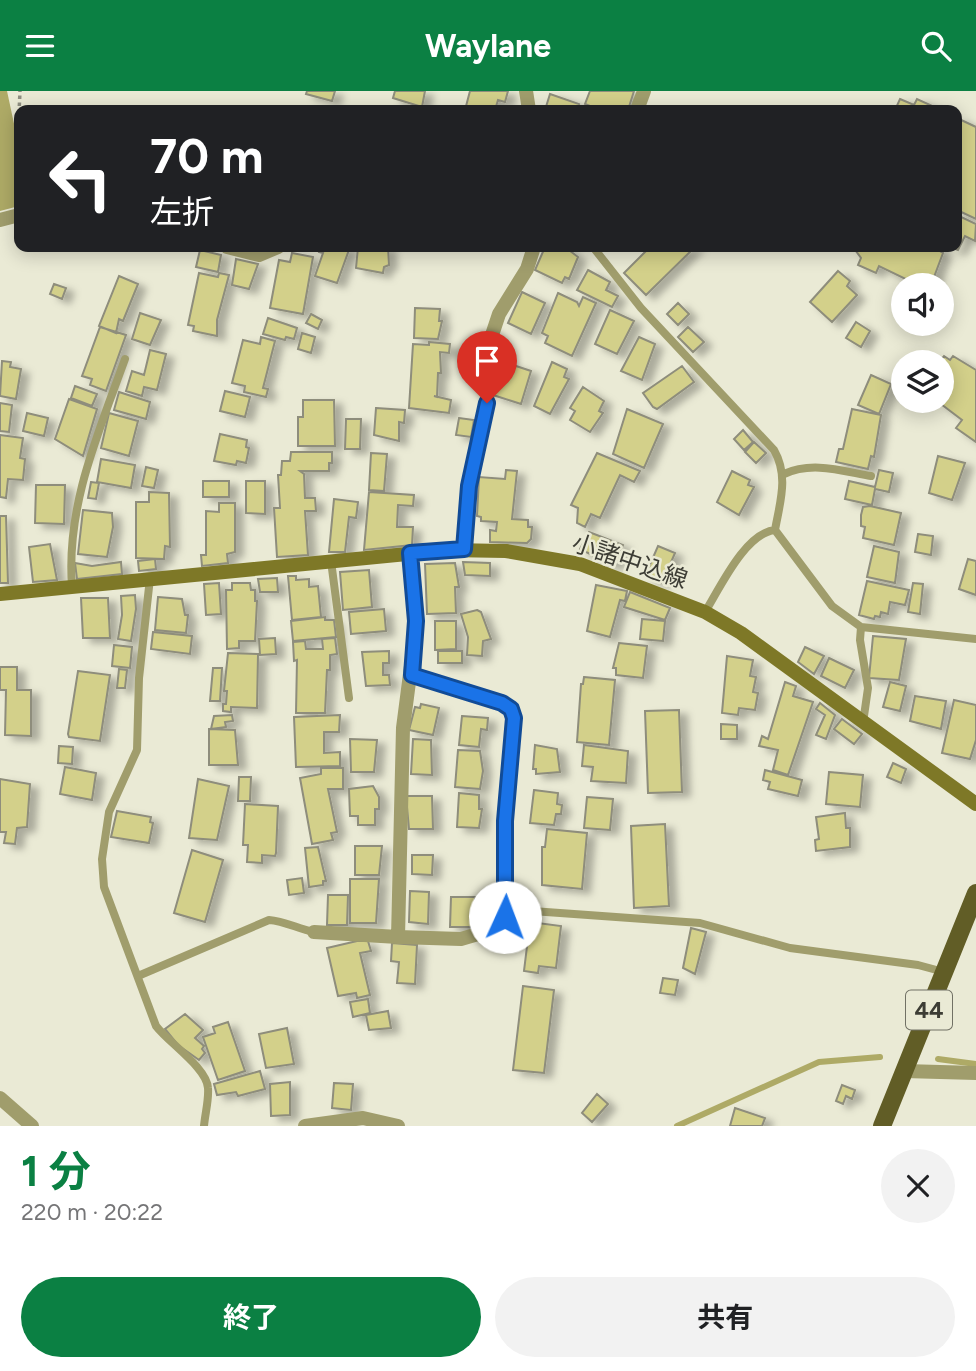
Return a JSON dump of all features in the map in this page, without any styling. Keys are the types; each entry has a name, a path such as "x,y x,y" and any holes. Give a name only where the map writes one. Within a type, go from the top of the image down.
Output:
{"main road":[{"name":"小諸中込線","path":"0,594 464,549 506,551 580,564 705,612 741,633 976,804"},
{"name":"44","path":"883,1126 976,893"}],"street":[{"path":"247,252 259,255 266,252"},
{"path":"464,549 469,486 487,403 491,338 499,314 527,269 532,252"},
{"path":"398,937 403,728 412,675 416,621 410,553"},
{"path":"314,933 461,939 478,934 505,917 505,821 514,718 511,709 502,703 412,675"},
{"path":"904,1071 976,1073"},
{"path":"0,1098 33,1126"},
{"path":"305,1126 363,1118 398,1126"}],"lane":[{"path":"597,252 650,318 774,450 784,474 775,530 832,606 861,628 976,639"},
{"path":"72,586 70,557 79,491 125,359"},
{"path":"784,474 797,468 813,467 871,476"},
{"path":"705,612 745,549 768,531 775,530"},
{"path":"331,561 349,698"},
{"path":"150,578 139,678 137,750 109,812 102,859 104,887 156,1026 169,1043 199,1067 205,1076 208,1087 204,1126"},
{"path":"861,628 860,640 868,688 863,723"},
{"path":"505,917 532,911 701,923 790,948 918,965 944,972"},
{"path":"138,976 269,920 282,920 291,927 314,933"}],"shaded area":[{"path":"0,91 7,91 14,124 14,207 0,211"}],"building":[{"path":"307,91 335,91 332,101 306,94"},
{"path":"395,91 425,91 422,105 393,98"},
{"path":"470,91 508,91 505,102 498,100 496,105 466,105"},
{"path":"590,91 634,91 630,105 585,104"},
{"path":"550,94 579,104 579,105 547,105"},
{"path":"900,99 914,105 897,105"},
{"path":"917,99 930,105 914,105"},
{"path":"962,120 976,127 976,219 962,212"},
{"path":"962,217 976,224 975,241 965,236 962,242"},
{"path":"200,252 221,255 218,272 196,267"},
{"path":"319,252 348,252 337,283 315,276 323,253"},
{"path":"358,252 388,252 389,265 384,267 383,273 356,268"},
{"path":"543,252 572,252 578,257 569,279 565,277 562,283 535,270"},
{"path":"645,252 690,252 646,295 624,273"},
{"path":"857,252 943,253 936,273 893,273 879,266 876,273 858,265 861,258"},
{"path":"292,253 313,257 303,314 270,308 279,260 290,262"},
{"path":"236,259 258,264 249,289 232,285"},
{"path":"588,270 610,282 606,290 618,296 612,307 577,290"},
{"path":"838,271 850,281 847,286 857,295 832,322 810,302"},
{"path":"199,273 218,277 219,273 229,275 217,320 217,336 193,331 194,326 188,325"},
{"path":"119,276 138,284 123,321 119,319 116,333 99,326"},
{"path":"54,284 66,288 62,299 50,294"},
{"path":"522,292 545,303 531,334 508,323"},
{"path":"558,293 577,302 579,306 583,297 596,303 572,356 545,343 548,336 542,333"},
{"path":"678,303 689,314 678,325 667,314"},
{"path":"415,308 440,309 439,321 442,321 438,339 414,338"},
{"path":"610,310 634,321 617,354 595,344"},
{"path":"140,313 161,320 150,345 132,339"},
{"path":"311,314 322,320 318,329 306,323"},
{"path":"268,318 297,328 294,339 286,337 285,340 263,334"},
{"path":"856,322 870,331 861,347 846,338"},
{"path":"100,327 126,335 106,391 90,385 92,379 82,376"},
{"path":"688,327 704,342 693,352 678,337"},
{"path":"302,333 315,337 311,353 298,349"},
{"path":"261,337 275,341 263,388 268,389 266,397 244,392 245,386 232,383 243,340 260,344"},
{"path":"639,337 655,344 642,380 621,371"},
{"path":"429,342 450,344 449,353 440,352 441,373 438,373 437,397 451,400 449,413 409,408 413,344 429,345"},
{"path":"150,350 166,354 157,390 144,387 142,396 126,391 132,371 144,375"},
{"path":"954,357 976,370 976,442 956,428 962,420 953,413"},
{"path":"2,361 11,362 10,367 21,369 16,399 0,396"},
{"path":"504,362 531,371 521,404 493,395"},
{"path":"552,362 567,369 564,377 569,379 550,414 534,406"},
{"path":"682,366 694,382 657,409 653,407 643,393"},
{"path":"871,375 891,384 879,414 858,405"},
{"path":"75,386 97,394 92,406 71,398"},
{"path":"583,387 604,401 599,411 603,413 590,432 570,420 575,411 570,408"},
{"path":"225,391 250,397 245,417 220,411"},
{"path":"119,392 150,402 146,419 114,410"},
{"path":"69,399 97,409 83,456 55,439"},
{"path":"303,400 334,400 335,446 298,446 298,417 303,417"},
{"path":"0,403 12,405 9,432 0,431"},
{"path":"376,408 405,410 404,423 399,422 399,441 374,435"},
{"path":"627,409 663,424 644,468 613,454"},
{"path":"852,409 881,415 874,457 871,456 868,469 836,462 839,449 843,449"},
{"path":"27,413 48,418 44,436 23,431"},
{"path":"109,413 138,421 129,456 101,448"},
{"path":"459,418 474,420 471,437 456,435"},
{"path":"346,419 361,419 360,449 345,449"},
{"path":"743,430 753,442 744,450 734,439"},
{"path":"220,434 247,440 246,447 249,448 246,463 237,461 236,465 214,461"},
{"path":"0,435 23,438 20,458 25,459 23,480 8,479 6,498 0,497"},
{"path":"754,442 766,453 756,463 745,452"},
{"path":"291,452 332,452 332,463 329,463 329,471 300,471 304,474 305,498 315,498 316,511 305,511 308,555 277,557 274,508 280,508 278,475 281,475 282,461 290,461"},
{"path":"371,453 387,454 384,491 369,490"},
{"path":"597,453 640,471 634,482 620,475 600,518 591,514 585,527 577,523 578,508 571,505"},
{"path":"938,456 965,463 952,500 929,493"},
{"path":"101,459 135,465 131,488 97,482"},
{"path":"146,467 158,470 154,488 142,486"},
{"path":"506,470 517,471 512,519 528,520 528,527 532,527 531,539 527,543 490,542 490,530 496,531 497,522 481,521 481,517 477,516 479,477 505,479"},
{"path":"879,470 893,473 889,492 875,489 872,505 845,499 849,481 875,487"},
{"path":"732,471 750,480 748,485 754,487 739,515 717,502"},
{"path":"203,481 229,481 229,497 203,497"},
{"path":"246,481 265,481 265,514 246,513"},
{"path":"91,482 99,483 96,499 88,498"},
{"path":"36,485 65,485 64,524 35,523"},
{"path":"149,492 169,493 170,547 165,546 164,559 136,558 136,502 149,502"},
{"path":"369,492 414,495 413,506 398,505 397,527 413,527 412,545 364,550"},
{"path":"334,499 358,502 356,518 349,517 345,552 329,552"},
{"path":"219,503 235,503 235,552 227,554 228,563 202,566 201,555 206,555 206,511 219,512"},
{"path":"863,507 901,513 894,545 863,538 865,527 861,526 861,515"},
{"path":"83,510 112,513 113,527 107,557 78,554"},
{"path":"0,516 6,516 8,583 0,583"},
{"path":"589,532 623,545 614,566 580,549"},
{"path":"918,534 933,536 931,555 915,552"},
{"path":"50,544 57,580 33,582 29,547"},
{"path":"658,546 675,553 662,583 645,576"},
{"path":"874,546 899,552 895,583 867,577"},
{"path":"155,559 156,569 139,571 138,561"},
{"path":"968,559 976,561 976,595 959,589"},
{"path":"121,562 122,574 77,579 75,563 92,566"},
{"path":"463,562 490,563 490,576 465,575"},
{"path":"455,563 459,587 455,587 456,613 427,614 425,564"},
{"path":"369,570 372,607 343,610 340,572"},
{"path":"288,576 296,576 296,580 309,579 309,587 318,586 321,617 292,620"},
{"path":"277,578 278,592 260,592 258,579"},
{"path":"867,581 909,590 905,605 890,602 888,614 881,612 880,617 875,616 874,619 859,615"},
{"path":"219,583 221,614 206,615 204,584"},
{"path":"232,583 250,583 251,590 255,590 255,641 239,641 239,648 227,649 226,590 232,590"},
{"path":"913,583 923,584 920,614 908,612"},
{"path":"596,585 627,591 625,601 620,600 610,637 587,631"},
{"path":"630,592 670,608 665,620 624,607"},
{"path":"135,595 136,609 131,641 118,639 122,615 121,596"},
{"path":"158,597 182,599 185,615 188,615 186,633 155,630"},
{"path":"81,598 108,598 110,638 83,638"},
{"path":"384,609 386,631 351,634 349,612"},
{"path":"477,610 481,612 491,639 483,641 482,656 467,655 468,637 461,614"},
{"path":"325,617 325,620 334,620 336,637 293,641 291,621"},
{"path":"642,619 665,621 663,641 640,639"},
{"path":"435,621 456,621 456,649 435,650"},
{"path":"153,632 192,636 190,654 151,649"},
{"path":"873,636 906,639 899,680 869,678"},
{"path":"275,638 276,654 260,655 259,639"},
{"path":"335,638 337,654 330,655 325,713 296,713 297,660 294,661 293,642 305,641 306,649 323,649 322,639"},
{"path":"619,643 647,646 643,678 616,675 616,668 613,668"},
{"path":"114,645 132,647 130,668 112,666"},
{"path":"805,647 824,656 814,674 798,662"},
{"path":"389,651 389,663 383,663 383,675 389,675 390,685 366,686 362,652"},
{"path":"438,651 462,651 462,663 438,663"},
{"path":"228,653 258,654 257,708 231,707 231,712 223,711 223,704 226,704 227,691 224,691"},
{"path":"727,656 753,660 750,676 756,677 753,692 758,693 755,710 739,708 738,715 722,713"},
{"path":"829,658 854,670 845,688 821,676"},
{"path":"0,667 17,667 17,690 31,690 31,736 5,735 6,690 0,690"},
{"path":"213,668 222,668 220,701 210,701"},
{"path":"119,669 127,670 125,688 117,688"},
{"path":"78,671 110,675 100,741 69,737 68,734"},
{"path":"584,677 615,680 609,745 577,742 581,684"},
{"path":"785,682 796,686 793,696 813,702 788,775 773,770 778,750 759,746 762,736 768,739"},
{"path":"890,682 906,686 900,711 883,707"},
{"path":"915,696 946,701 941,729 910,721"},
{"path":"954,700 976,705 976,740 970,759 942,753"},
{"path":"820,703 835,715 826,739 816,735 825,715 816,709"},
{"path":"421,704 439,708 433,735 409,730 415,707 420,708"},
{"path":"679,710 682,792 648,793 645,711"},
{"path":"232,715 233,721 225,722 226,727 211,729 214,716"},
{"path":"340,715 339,732 324,732 324,753 340,752 340,766 296,767 294,717"},
{"path":"462,716 488,718 487,730 481,729 479,747 459,745"},
{"path":"842,719 862,734 854,744 834,729"},
{"path":"721,724 737,725 737,739 721,739"},
{"path":"209,729 235,730 238,765 209,765"},
{"path":"350,739 377,740 374,772 351,772"},
{"path":"413,739 431,740 432,775 411,774"},
{"path":"535,745 557,749 560,772 536,774 536,769 533,769"},
{"path":"584,745 628,751 626,783 591,781 593,767 582,766"},
{"path":"59,746 73,747 72,764 58,763"},
{"path":"458,750 480,751 483,771 480,789 455,787"},
{"path":"893,763 906,769 901,783 887,777"},
{"path":"65,767 96,773 92,800 60,794"},
{"path":"321,768 343,768 343,789 328,789 337,832 331,833 333,840 312,844 300,778 321,774"},
{"path":"765,770 802,780 798,796 768,789 770,782 763,780"},
{"path":"829,772 863,775 860,807 826,804"},
{"path":"239,777 251,777 250,801 238,801"},
{"path":"0,779 30,784 27,827 17,828 15,844 4,843 6,832 0,832"},
{"path":"198,779 229,786 217,840 189,838"},
{"path":"373,786 379,797 379,809 375,809 375,825 358,825 358,816 350,816 349,789"},
{"path":"534,790 558,793 557,804 562,805 561,814 556,814 554,825 530,823"},
{"path":"459,793 479,795 479,809 482,809 479,828 457,827"},
{"path":"406,796 432,796 433,829 409,829"},
{"path":"587,797 613,799 610,830 584,828"},
{"path":"245,804 278,806 276,853 275,856 262,855 262,863 247,862 248,845 243,845"},
{"path":"117,811 151,817 150,822 153,823 149,843 111,837"},
{"path":"845,813 846,828 850,828 850,847 816,851 815,840 819,839 816,817"},
{"path":"665,824 669,906 634,908 631,826"},
{"path":"547,829 587,833 582,889 542,885 542,847 545,847"},
{"path":"355,846 382,846 379,875 355,875"},
{"path":"318,847 326,881 323,881 323,885 309,887 305,848"},
{"path":"192,850 223,860 205,922 174,913"},
{"path":"412,855 433,855 432,875 412,874"},
{"path":"302,878 304,893 289,895 287,880"},
{"path":"350,879 379,879 376,923 350,923"},
{"path":"410,891 429,892 428,924 409,922"},
{"path":"328,895 348,895 347,925 327,925"},
{"path":"451,897 475,897 475,927 450,927"},
{"path":"530,922 561,926 556,968 539,966 538,973 524,971"},
{"path":"691,928 706,932 695,974 683,968"},
{"path":"368,941 371,951 360,953 370,995 357,998 356,993 338,996 327,948"},
{"path":"392,943 417,945 415,984 397,983 399,962 391,961"},
{"path":"663,978 678,980 675,995 660,993"},
{"path":"523,986 554,990 544,1073 513,1070"},
{"path":"368,999 370,1013 353,1017 350,1002"},
{"path":"388,1011 391,1028 369,1030 366,1015"},
{"path":"185,1014 203,1030 195,1038 204,1046 202,1049 205,1053 199,1060 178,1045 165,1029"},
{"path":"228,1022 245,1071 218,1080 203,1037 215,1033 213,1027"},
{"path":"287,1028 294,1064 266,1068 259,1034"},
{"path":"260,1071 265,1089 238,1096 236,1092 217,1095 214,1084"},
{"path":"290,1082 290,1115 271,1116 270,1084"},
{"path":"334,1083 353,1084 351,1110 332,1108"},
{"path":"842,1085 855,1090 852,1099 846,1096 843,1104 836,1101"},
{"path":"597,1094 608,1104 592,1122 582,1113"},
{"path":"735,1108 765,1118 762,1126 730,1126"}],"waterway":[{"path":"677,1126 819,1062 880,1057"},
{"path":"938,1059 976,1064"}],"route":[{"path":"487,403 469,486 464,549 410,553 416,621 412,675 502,703 511,709 514,718 505,821 505,917"}]}
